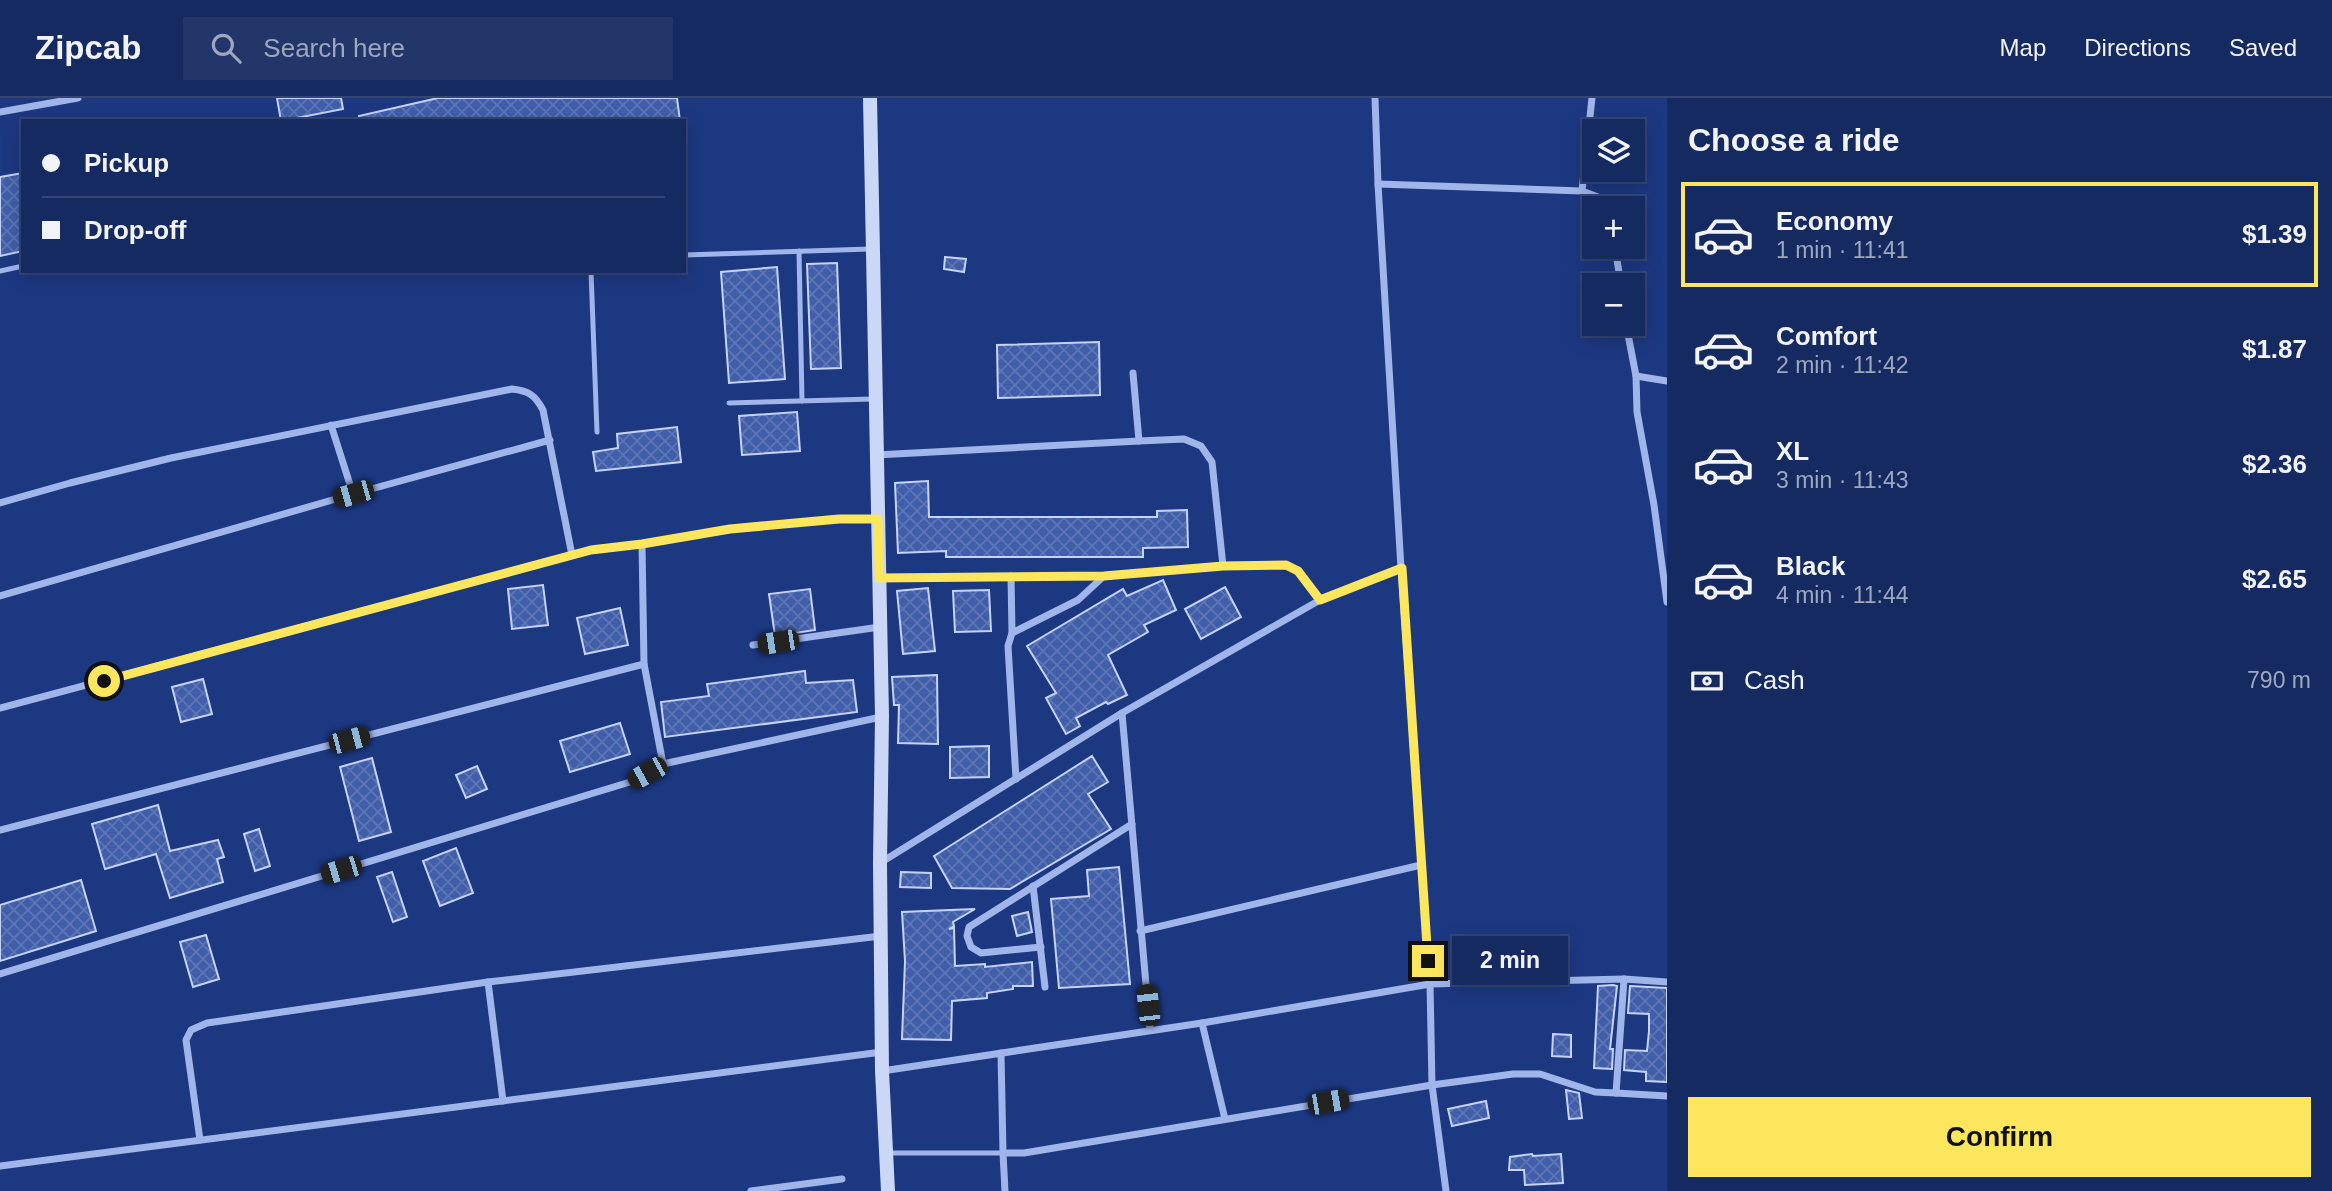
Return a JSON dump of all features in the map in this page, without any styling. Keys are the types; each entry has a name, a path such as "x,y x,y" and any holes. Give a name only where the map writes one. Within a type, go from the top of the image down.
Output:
{"street":[{"path":"0,112 78,98"},
{"path":"870,98 882,716 882,1071 888,1191"},
{"path":"1375,98 1378,184 1430,984 1432,1085 1446,1191"},
{"path":"1582,191 1592,98"},
{"path":"1378,184 1582,191 1595,196"},
{"path":"1628,336 1636,376 1637,412 1654,505 1667,602"},
{"path":"1133,373 1139,440"},
{"path":"1636,376 1667,381"},
{"path":"0,503 171,458 512,389 528,391 537,399 543,410 572,555"},
{"path":"331,425 353,494"},
{"path":"876,455 1184,439 1201,446 1212,462 1223,566"},
{"path":"0,596 550,440"},
{"path":"0,708 591,550 730,529 839,519 878,519"},
{"path":"642,544 644,664 663,764"},
{"path":"879,578 1104,576 1223,566 1286,565 1298,571 1320,600"},
{"path":"880,863 1122,713 1320,600 1402,568"},
{"path":"1011,576 1012,634 1008,646 1016,779"},
{"path":"1012,634 1078,600 1104,576"},
{"path":"753,646 880,626"},
{"path":"0,830 644,664"},
{"path":"1122,713 1150,1030"},
{"path":"0,975 630,782 663,764 882,716"},
{"path":"1041,947 981,953 971,947 967,936 969,927 1132,824"},
{"path":"1140,932 1421,865"},
{"path":"1033,886 1045,987"},
{"path":"200,1140 186,1040 191,1030 207,1023 488,982 881,936"},
{"path":"1616,1093 1624,979"},
{"path":"882,1071 1202,1023 1430,984 1624,979 1667,982"},
{"path":"488,982 503,1101"},
{"path":"1202,1023 1225,1119"},
{"path":"0,1166 882,1052"},
{"path":"1001,1053 1005,1191"},
{"path":"1003,1153 1024,1153 1513,1074 1540,1074 1595,1092 1667,1096"},
{"path":"751,1191 842,1179"}],"lane":[{"path":"686,255 873,248"},
{"path":"799,251 802,401"},
{"path":"0,271 21,266"},
{"path":"591,273 597,432"},
{"path":"729,403 875,399"},
{"path":"886,1153 1003,1153"}],"building":[{"path":"277,98 341,98 343,109 281,119"},
{"path":"438,98 677,98 680,119 360,119 359,116"},
{"path":"21,173 21,251 0,256 0,177"},
{"path":"945,257 966,259 964,272 944,269"},
{"path":"837,263 841,368 811,369 807,264"},
{"path":"777,267 785,379 729,383 721,272"},
{"path":"1099,342 1100,395 998,398 997,345"},
{"path":"797,412 800,451 742,455 739,416"},
{"path":"677,427 681,462 596,471 593,452 618,448 617,434"},
{"path":"928,481 929,517 1157,517 1157,511 1187,510 1188,547 1143,548 1143,557 946,557 946,551 898,553 895,483"},
{"path":"1163,580 1176,610 1144,625 1148,632 1108,655 1127,695 1108,704 1106,702 1076,718 1080,726 1066,734 1046,698 1056,693 1027,646 1123,589 1127,596"},
{"path":"543,585 548,625 512,629 508,589"},
{"path":"1225,587 1241,617 1201,639 1185,609"},
{"path":"928,588 935,651 903,654 897,591"},
{"path":"810,589 815,630 775,636 769,594"},
{"path":"989,590 991,631 955,632 953,591"},
{"path":"620,608 628,645 585,654 577,618"},
{"path":"805,671 806,683 853,680 857,712 665,737 661,702 709,696 707,684"},
{"path":"937,675 938,744 898,743 899,705 894,705 892,677"},
{"path":"203,679 212,714 181,722 172,687"},
{"path":"620,723 630,754 570,772 560,741"},
{"path":"989,746 989,777 950,778 950,747"},
{"path":"1092,756 1108,782 1088,794 1111,829 1010,889 952,888 934,856"},
{"path":"372,758 391,832 359,841 340,767"},
{"path":"477,766 487,789 466,798 456,775"},
{"path":"158,805 170,851 218,840 224,857 217,859 223,882 170,898 156,854 105,869 92,824"},
{"path":"259,829 270,866 255,871 244,834"},
{"path":"456,848 473,893 440,906 423,861"},
{"path":"1119,867 1130,984 1059,988 1051,899 1089,896 1087,870"},
{"path":"392,872 407,917 393,922 377,877"},
{"path":"901,872 931,873 931,888 900,887"},
{"path":"81,880 96,931 0,961 0,905"},
{"path":"975,909 953,922 954,926 949,929 954,928 955,966 985,964 985,967 1032,962 1033,986 1013,986 1013,989 987,993 987,998 952,1001 951,1040 902,1039 905,961 902,912"},
{"path":"1028,912 1032,932 1017,936 1012,916"},
{"path":"206,935 219,979 193,987 180,942"},
{"path":"1598,986 1617,986 1610,1049 1613,1049 1612,1069 1594,1068"},
{"path":"1630,986 1667,988 1667,1082 1646,1081 1646,1072 1624,1070 1625,1050 1647,1051 1649,1031 1649,1014 1628,1013"},
{"path":"1553,1034 1571,1035 1571,1057 1552,1056"},
{"path":"1566,1090 1579,1093 1582,1118 1569,1119"},
{"path":"1486,1101 1489,1118 1452,1126 1448,1109"},
{"path":"1561,1154 1563,1183 1525,1185 1524,1170 1509,1170 1510,1157"}],"route":[{"path":"104,681 591,550 730,529 839,519 878,519 879,578 1104,576 1223,566 1286,565 1298,571 1320,600 1402,568 1428,961"}]}
